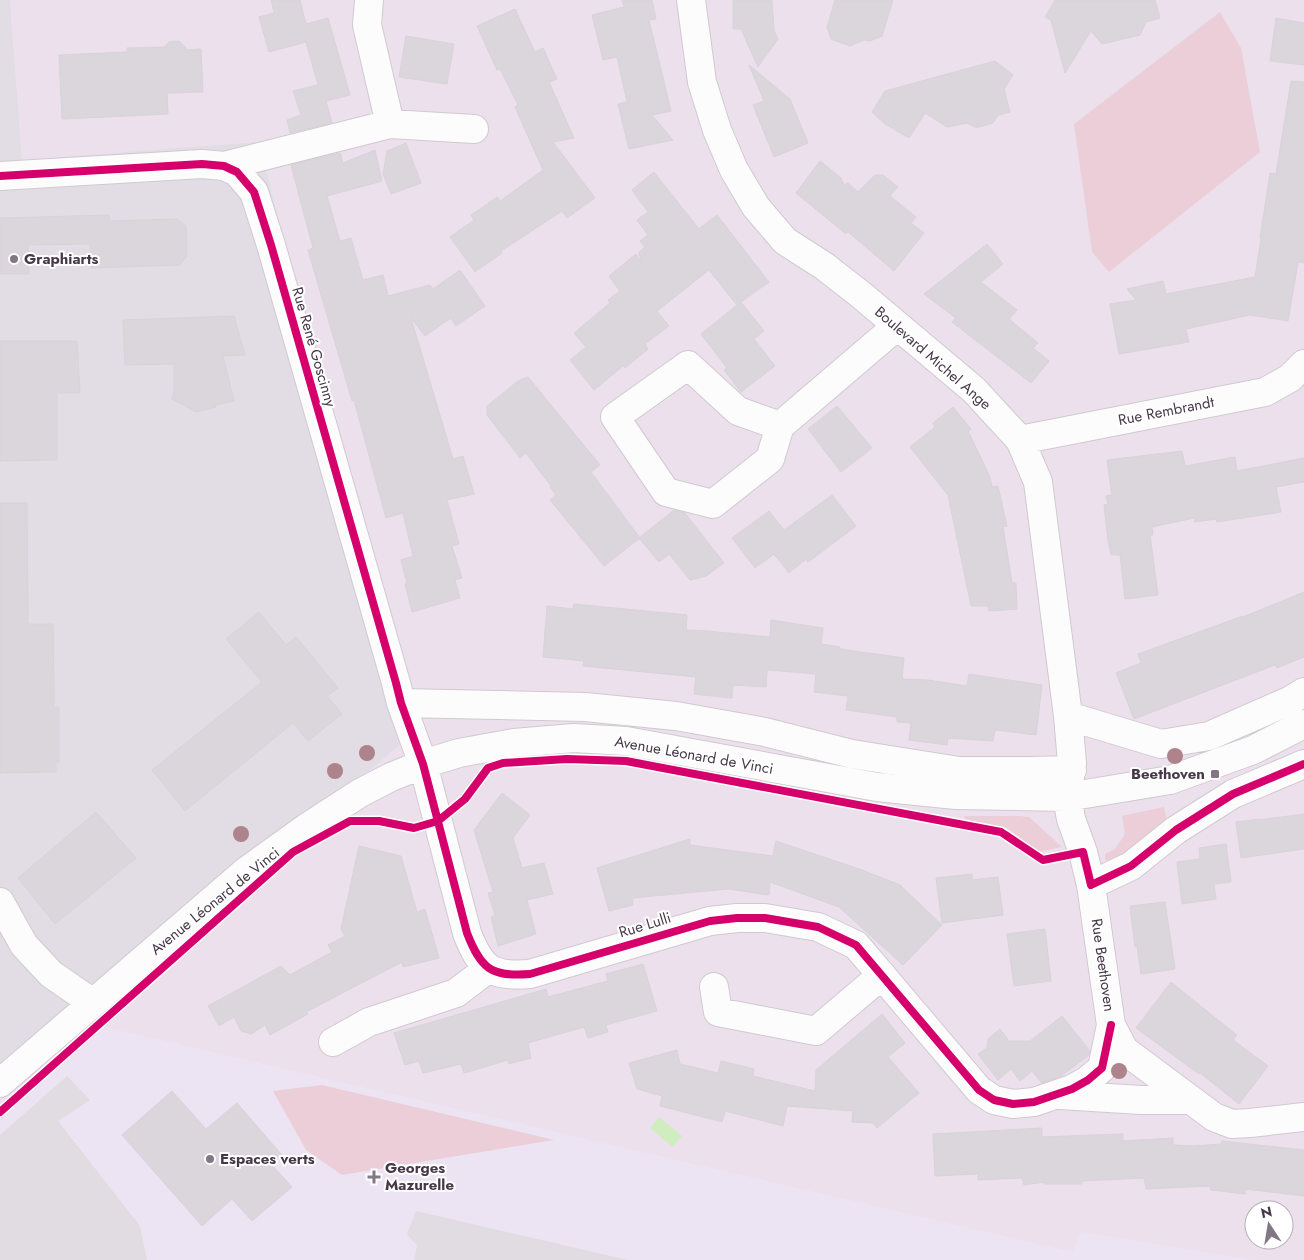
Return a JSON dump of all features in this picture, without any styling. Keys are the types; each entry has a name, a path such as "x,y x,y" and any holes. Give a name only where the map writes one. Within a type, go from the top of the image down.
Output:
{"street":[{"path":"369,0 367,25 390,124"},
{"name":"Boulevard Michel Ange","path":"691,0 702,82 717,130 734,170 756,207 785,241 824,266 876,307 974,390 1020,440 1038,482 1068,716 1072,770 1067,797"},
{"path":"0,176 194,164 224,166 390,124 474,129"},
{"name":"Rue René Goscinny","path":"224,166 237,172 254,192 279,273 401,703 422,764"},
{"path":"780,426 738,411 688,365 615,417 666,492 713,504 770,459 780,426 897,326"},
{"name":"Rue Rembrandt","path":"1020,440 1265,392 1290,378 1304,364"},
{"path":"1068,716 1161,744 1209,736 1291,700 1304,692"},
{"name":"Avenue Léonard de Vinci","path":"401,703 585,707 658,714 764,732 852,754 959,771 1072,770"},
{"name":"Avenue Léonard de Vinci","path":"0,1083 245,872 306,828 360,793 391,777 422,764 458,753 508,744 574,738 626,741 877,787 956,795 1067,797 1170,780 1253,750 1304,724"},
{"path":"332,1042 369,1022 456,993 489,968 481,961 467,934 422,764"},
{"path":"1091,886 1131,866 1176,830 1232,794 1304,764"},
{"name":"Rue Beethoven","path":"1067,797 1071,819 1083,852 1091,886 1111,1025 1124,1050 1214,1117 1232,1124 1304,1117"},
{"path":"0,902 24,945 51,974 93,1003"},
{"name":"Rue Lulli","path":"489,968 500,974 530,974 710,921 737,918 765,918 818,927 856,945 979,1090 994,1100 1013,1104 1034,1102 1056,1095"},
{"path":"714,987 718,1012 816,1031 882,974"},
{"path":"1056,1095 1088,1080 1102,1068 1111,1025"},
{"path":"1056,1095 1141,1100 1190,1100"}],"shaded area":[{"path":"0,0 10,0 22,160 259,142 401,703 414,733 0,1078"},
{"path":"10,0 1304,0 1304,1260 0,1260 0,1078 401,703 259,143 22,160"},
{"path":"1220,12 1241,48 1260,152 1109,272 1092,252 1074,124"},
{"path":"1164,807 1167,821 1115,861 1105,860 1105,854 1115,849 1125,834 1122,816"},
{"path":"965,816 1029,817 1062,847 1039,852 1007,828 964,819"},
{"name":"Georges Mazurelle","path":"105,1027 1073,1252 1081,1232 1253,1260 0,1260 0,1121"},
{"path":"67,1076 90,1100 58,1121 140,1226 147,1260 0,1260 0,1135"},
{"path":"322,1085 554,1140 342,1175 306,1150 273,1091"},
{"path":"659,1117 682,1136 673,1147 650,1128"},
{"path":"416,1211 628,1260 414,1260 417,1246 407,1234"}],"building":[{"path":"271,0 300,0 306,24 328,18 350,95 326,101 332,123 290,133 287,120 301,115 293,91 318,85 306,42 269,52 259,17 274,13"},
{"path":"622,0 652,0 656,19 649,20 671,111 652,115 673,140 629,149 618,104 627,102 617,57 603,60 592,15 624,7"},
{"path":"733,0 772,0 774,31 778,39 758,67 741,29 733,29"},
{"path":"835,0 893,0 882,36 870,41 864,40 850,46 831,39 827,27"},
{"path":"1055,0 1155,0 1160,18 1146,22 1140,35 1102,44 1091,31 1065,73 1051,20 1045,17"},
{"path":"515,9 535,52 543,48 557,79 549,82 574,138 553,142 595,198 567,218 562,211 501,251 502,253 475,272 450,237 474,220 471,215 497,197 500,201 543,170 515,107 518,105 500,69 497,70 477,26"},
{"path":"1276,18 1304,23 1304,65 1270,61"},
{"path":"406,36 454,44 447,84 399,77"},
{"path":"179,41 188,50 201,49 203,92 167,93 168,114 62,119 59,55 127,52 127,48 164,47 169,42"},
{"path":"995,61 1013,75 1004,89 1010,112 998,115 993,123 976,128 967,123 947,127 925,113 909,138 885,124 872,112 885,91"},
{"path":"749,65 790,99 808,143 774,157 753,105 764,101"},
{"path":"1291,81 1304,82 1304,263 1298,262 1288,321 1250,315 1186,329 1189,342 1119,354 1110,304 1136,300 1127,289 1163,281 1166,294 1255,277 1270,173 1276,174"},
{"path":"406,143 421,183 391,194 383,174 387,151"},
{"path":"375,150 382,181 327,196 340,241 351,238 363,280 383,275 388,296 430,285 433,289 460,270 485,306 456,326 451,318 425,336 411,318 453,459 463,456 474,494 447,500 459,544 452,546 462,578 455,580 460,598 412,612 401,560 413,556 403,513 386,518 354,400 352,401 308,250 313,248 291,165 340,153 343,163"},
{"path":"820,161 841,178 844,185 848,183 858,192 875,175 883,175 898,187 890,196 916,217 911,223 924,233 894,271 848,232 846,234 796,193"},
{"path":"654,172 699,229 717,215 769,282 741,302 764,331 754,339 775,366 741,392 724,370 727,368 701,334 737,305 709,270 657,311 669,326 645,344 648,349 625,368 623,366 594,390 570,360 586,347 574,333 610,303 608,300 620,291 609,276 636,254 641,261 639,252 645,247 640,241 648,235 637,220 648,212 632,190"},
{"path":"109,215 110,221 177,219 186,226 187,256 180,265 91,268 90,244 28,245 29,274 0,274 0,218"},
{"path":"987,244 1003,264 981,282 1017,310 1009,319 1038,343 1033,348 1049,361 1031,383 952,322 956,318 924,294"},
{"path":"234,316 245,355 223,356 234,401 196,412 172,399 174,392 174,364 125,365 123,320"},
{"path":"0,341 77,341 80,393 57,393 57,460 0,461"},
{"path":"528,377 600,465 591,472 640,538 604,566 550,500 556,495 526,453 520,458 487,415 487,406 518,381"},
{"path":"837,406 872,448 841,472 808,429"},
{"path":"953,407 971,429 968,431 990,477 992,487 998,486 1007,526 1003,527 1012,583 1016,583 1017,609 989,611 988,606 971,606 948,495 910,447 935,427 933,423"},
{"path":"1182,451 1185,466 1235,457 1237,471 1304,458 1304,482 1276,487 1281,512 1217,522 1216,519 1195,522 1194,518 1152,527 1153,535 1150,535 1158,595 1125,599 1120,555 1111,555 1108,540 1104,505 1108,504 1106,496 1112,495 1107,460"},
{"path":"832,495 856,526 808,562 806,559 789,573 774,554 755,568 732,538 769,511 784,530"},
{"path":"0,503 27,503 28,624 53,624 54,707 59,707 59,762 56,763 56,772 0,773"},
{"path":"674,510 685,513 724,563 706,576 690,580 669,554 659,562 639,538"},
{"path":"1304,592 1304,657 1277,668 1275,665 1134,719 1116,673 1141,663 1138,654 1243,617"},
{"path":"574,604 687,615 686,630 770,637 771,620 823,628 821,644 840,647 840,649 904,658 902,679 928,680 967,686 969,674 1042,685 1036,735 995,730 993,741 948,738 947,745 909,740 911,723 897,722 897,717 846,710 848,696 814,692 816,674 767,670 766,687 733,685 732,698 694,694 696,677 583,666 584,661 543,657 547,606 573,609"},
{"path":"259,612 286,645 296,637 338,688 327,696 342,714 308,741 293,723 185,811 152,770 262,682 226,639"},
{"path":"502,793 530,815 513,838 522,868 544,863 553,894 527,900 536,934 498,946 491,917 495,915 488,893 493,892 474,830"},
{"path":"96,812 136,858 55,924 18,878"},
{"path":"1304,814 1304,849 1241,858 1236,822"},
{"path":"690,839 690,845 773,856 776,841 862,870 900,885 942,925 903,965 839,907 770,882 769,895 728,889 632,898 633,905 609,911 597,868"},
{"path":"1226,844 1231,882 1214,884 1216,899 1182,904 1177,862 1200,859 1199,848"},
{"path":"359,846 401,856 417,912 425,909 439,958 403,967 402,962 306,1012 308,1014 270,1035 265,1025 251,1034 241,1031 234,1017 219,1026 208,1006 281,966 290,975 332,952 328,945 345,936 341,929"},
{"path":"972,874 972,880 998,877 1003,915 942,923 936,878"},
{"path":"1165,902 1175,969 1141,974 1137,946 1135,947 1130,906"},
{"path":"1045,929 1051,981 1014,986 1007,934"},
{"path":"643,964 657,1011 606,1025 608,1032 588,1038 584,1027 528,1043 531,1058 509,1064 508,1060 464,1073 461,1064 423,1073 419,1061 405,1065 394,1033 546,989 548,997 608,981 606,974"},
{"path":"1171,982 1237,1035 1233,1040 1268,1066 1239,1104 1200,1073 1136,1028"},
{"path":"882,1014 905,1043 888,1057 919,1093 877,1128 873,1123 852,1122 853,1111 787,1106 783,1126 725,1111 722,1122 660,1106 662,1096 637,1089 629,1063 677,1050 680,1064 718,1073 721,1061 754,1069 753,1076 815,1091 816,1070"},
{"path":"1062,1016 1090,1051 1089,1055 1061,1076 1042,1083 1032,1071 1020,1081 1011,1069 998,1080 978,1054 987,1048 988,1039 1000,1029 1009,1041 1030,1041"},
{"name":"Espaces verts","path":"172,1091 206,1129 237,1103 282,1155 271,1164 292,1187 252,1221 232,1199 202,1226 122,1135"},
{"path":"1042,1128 1042,1137 1123,1134 1123,1141 1173,1138 1173,1145 1221,1144 1222,1141 1304,1150 1304,1196 1245,1189 1245,1194 1211,1190 1210,1186 1146,1189 1144,1178 1082,1181 1082,1184 1044,1184 1044,1182 1024,1185 1022,1178 978,1180 978,1174 935,1176 933,1134"}],"cycle path":[{"path":"0,176 202,164 224,166 237,172 254,192 271,245 401,703 423,764 467,933 477,955 489,968 506,974 530,974 710,921 737,918 765,918 818,927 856,945 979,1090 994,1100 1013,1104 1034,1102 1072,1089 1088,1080 1102,1068 1111,1025"},
{"path":"0,1112 293,852 350,821 379,821 414,828 438,821 465,799 488,768 503,763 567,759 626,761 1001,832 1043,860 1083,852 1091,885 1131,866 1176,830 1233,794 1304,764"}],"place":[{"name":"Graphiarts","path":"14,259"},
{"name":"Beethoven","path":"1215,774"},
{"name":"Espaces verts","path":"210,1159"},
{"name":"Georges Mazurelle","path":"374,1177"}]}
